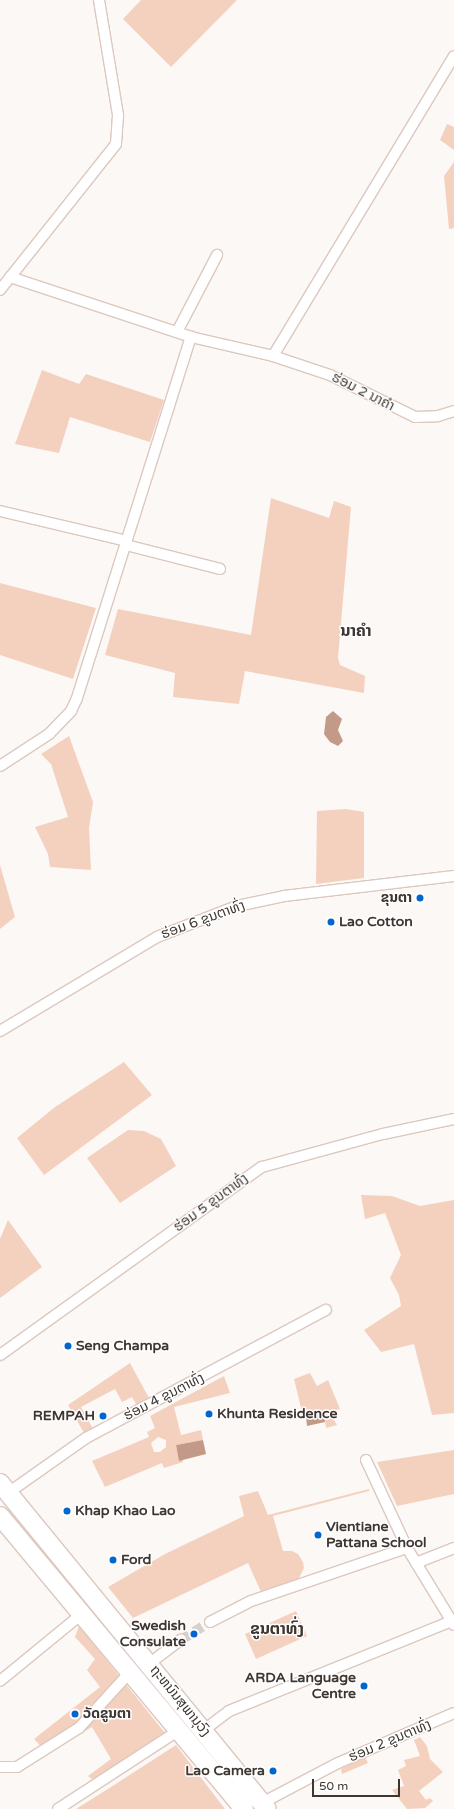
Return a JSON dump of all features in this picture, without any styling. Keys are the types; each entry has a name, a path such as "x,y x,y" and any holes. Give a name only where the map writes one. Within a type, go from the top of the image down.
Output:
{"highway":[{"name":"ຖະຫນົນສຸພານຸວົງ","path":"4,1488 150,1663 265,1806"},
{"name":"ຖະຫນົນສຸພານຸວົງ","path":"0,1516 83,1613 244,1809"}],"street":[{"path":"0,290 116,144 118,115 99,0"},
{"path":"273,356 454,56"},
{"path":"177,332 217,255"},
{"name":"ຮ່ອມ 2 ນາຄຳ","path":"10,277 191,337 273,356 330,375 415,417 438,416 454,411"},
{"path":"0,766 49,734 71,711 191,337"},
{"path":"0,511 220,569"},
{"name":"ຮ່ອມ 6 ຂູນຕາທົ່ງ","path":"0,1031 157,936 237,906 284,896 454,876"},
{"name":"ຮ່ອມ 5 ຂູນຕາທົ່ງ","path":"0,1354 262,1167 383,1134 454,1119"},
{"name":"ຮ່ອມ 4 ຂູນຕາທົ່ງ","path":"4,1488 86,1438 326,1310"},
{"path":"204,1730 229,1711 453,1623 407,1548 366,1460"},
{"path":"210,1622 251,1601 407,1548"},
{"path":"416,1563 454,1548"},
{"path":"0,1681 83,1613"},
{"path":"150,1663 181,1640"},
{"path":"0,1767 17,1767 80,1728 131,1671"},
{"name":"ຮ່ອມ 2 ຂູນຕາທົ່ງ","path":"265,1806 338,1763 454,1713"},
{"path":"58,1809 179,1730"}],"shaded area":[{"path":"141,0 237,0 171,67 123,19"},
{"path":"447,124 454,127 454,150 440,140"},
{"path":"454,162 454,228 449,229 444,176"},
{"path":"42,370 79,384 86,374 164,400 150,442 70,417 59,453 15,444"},
{"path":"271,498 329,518 334,501 351,507 338,658 340,665 365,676 364,693 245,671 239,704 173,697 175,673 105,655 118,609 251,635"},
{"path":"0,583 96,608 73,679 0,655"},
{"path":"333,711 342,719 338,730 343,741 338,746 330,742 324,734 326,717"},
{"path":"69,736 93,802 89,828 91,870 50,867 48,854 35,827 68,817 51,764 41,754"},
{"path":"346,809 364,812 364,878 316,884 317,811"},
{"path":"0,865 15,917 0,929"},
{"path":"124,1062 152,1095 44,1175 17,1138 55,1107"},
{"path":"128,1130 144,1131 161,1139 176,1166 120,1203 87,1158"},
{"path":"361,1195 392,1196 420,1206 454,1200 454,1413 432,1415 414,1344 381,1352 364,1330 401,1306 399,1295 390,1278 401,1255 385,1213 365,1219"},
{"path":"8,1220 42,1267 0,1298 0,1239"},
{"path":"130,1363 149,1398 136,1404 132,1397 122,1402 115,1389 81,1407 93,1429 84,1433 68,1405"},
{"path":"310,1373 317,1386 328,1380 340,1409 329,1412 337,1425 326,1428 324,1414 303,1416 294,1379"},
{"path":"224,1376 230,1393 174,1407 181,1435 201,1430 203,1440 176,1445 179,1460 183,1460 183,1462 164,1468 162,1463 105,1487 92,1461 149,1437 147,1432 155,1428 150,1416","holes":["158,1437 166,1440 166,1447 160,1452 154,1452 151,1443"]},
{"path":"324,1414 325,1422 307,1426 306,1416"},
{"path":"203,1440 206,1454 179,1461 176,1445"},
{"path":"454,1450 454,1494 397,1506 377,1462"},
{"path":"369,1489 369,1491 273,1516 283,1551 292,1551 298,1554 303,1562 304,1568 297,1582 262,1594 248,1563 133,1618 108,1587 165,1554 244,1516 239,1496 258,1491 268,1515"},
{"path":"296,1611 307,1636 256,1659 245,1634"},
{"path":"79,1626 165,1733 93,1780 88,1776 111,1759 92,1727 47,1753 34,1739 100,1687 87,1670 95,1659 75,1637"},
{"path":"420,1737 427,1746 430,1759 443,1772 419,1791 426,1800 430,1798 433,1801 425,1808 407,1809 392,1790 404,1786 398,1770 406,1766 404,1760 420,1756 414,1740"},
{"path":"176,1745 225,1809 76,1809 111,1787"},
{"path":"365,1756 368,1763 342,1774 341,1769"}],"tunnel":[{"path":"181,1640 210,1622"}],"place":[{"name":"ຂຸນຕາ","path":"420,898"},
{"name":"Lao Cotton","path":"331,922"},
{"name":"Seng Champa","path":"68,1346"},
{"name":"Khunta Residence","path":"209,1414"},
{"name":"REMPAH","path":"103,1416"},
{"name":"Khap Khao Lao","path":"67,1511"},
{"name":"Vientiane Pattana School","path":"318,1535"},
{"name":"Ford","path":"113,1560"},
{"name":"Swedish Consulate","path":"194,1634"},
{"name":"ARDA Language Centre","path":"364,1686"},
{"name":"ວັດຂູນຕາ","path":"75,1714"},
{"name":"Lao Camera","path":"273,1771"}],"district":[{"name":"ນາຄຳ","path":"356,631"},
{"name":"ຂູນຕາທົ່ງ","path":"277,1629"}]}
